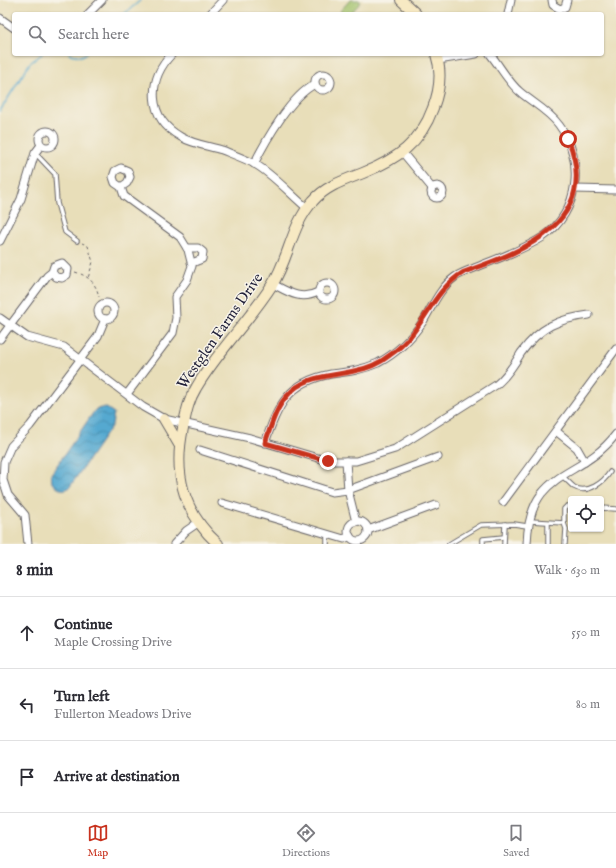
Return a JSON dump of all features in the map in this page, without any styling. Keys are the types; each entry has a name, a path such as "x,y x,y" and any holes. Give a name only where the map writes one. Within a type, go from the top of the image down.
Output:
{"street":[{"path":"90,12 102,0"},
{"path":"212,12 223,0"},
{"path":"401,0 414,12"},
{"path":"508,12 511,0"},
{"path":"552,0 554,5 560,8 565,7 568,0"},
{"path":"0,18 12,27"},
{"path":"170,56 161,67 154,85 153,98 159,115 165,123 179,136 186,140 222,150 254,164 307,208"},
{"path":"437,57 450,56"},
{"path":"265,443 279,406 295,388 320,376 366,368 389,356 413,335 446,285 464,272 529,245 544,236 552,230 567,210 575,189 574,157 568,139 564,131 553,118 516,88 492,56"},
{"name":"Westglen Farms Drive","path":"214,542 199,522 185,497 180,483 180,446 187,405 196,387 273,284 299,222 313,200 328,189 403,153 421,134 432,113 440,80 437,57"},
{"path":"254,164 264,144 286,112 309,87 315,84"},
{"path":"0,241 22,199 35,153 41,145"},
{"path":"403,153 432,188"},
{"path":"121,187 124,196 180,237 188,248 192,263 190,275 175,297 176,318 173,333 127,394"},
{"path":"575,189 616,190"},
{"path":"188,248 198,248 203,252 202,259 192,263"},
{"path":"0,339 47,276 52,272"},
{"path":"273,284 300,296 311,296 318,292"},
{"path":"0,318 27,337 64,347 81,358 143,406 164,419 265,443 328,461 346,462 356,461 404,444 496,385 503,379 526,346 549,326 564,319 589,315"},
{"path":"28,544 25,515 8,495 3,480 2,467 11,446 30,426 98,336 105,319"},
{"path":"503,502 616,349"},
{"path":"164,419 180,446"},
{"path":"556,431 577,448 585,462"},
{"path":"527,544 528,524 534,506 541,494 553,480 585,462 605,448 616,434"},
{"path":"200,450 306,485 332,492 348,490 438,457"},
{"path":"346,462 348,490 356,522"},
{"path":"222,503 344,539 350,536"},
{"path":"368,530 436,505"},
{"path":"174,544 186,531 199,522"},
{"path":"356,522 365,524 368,530 366,537 361,540 355,540 350,536 349,527 356,522"}],"lane":[{"path":"35,153 55,174 57,203 65,232 77,241"},
{"path":"562,475 579,490 588,489 602,482 610,472"},
{"path":"565,544 566,529 564,523 564,509 568,506"},
{"path":"604,508 616,509"},
{"path":"548,523 548,544"},
{"path":"449,544 481,525 564,523"},
{"path":"504,544 505,524"},
{"path":"327,534 327,544"},
{"path":"483,544 483,539 486,538 504,537"}],"path":[{"path":"77,241 88,246 91,255 93,262 88,278"},
{"path":"73,272 88,278 97,288 99,297"}],"green space":[{"path":"350,0 359,0 361,2 352,12 340,11"}],"water":[{"path":"105,407 114,413 112,425 69,488 58,488 52,483 51,474 95,410"}],"waterway":[{"path":"126,12 141,0"},
{"path":"0,111 30,63 39,56"}],"route":[{"path":"328,461 265,443 274,416 286,396 295,388 320,376 353,372 366,368 389,356 413,335 424,320 436,298 446,285 455,277 529,245 552,230 567,210 575,189 576,169 572,148 568,139"}]}
